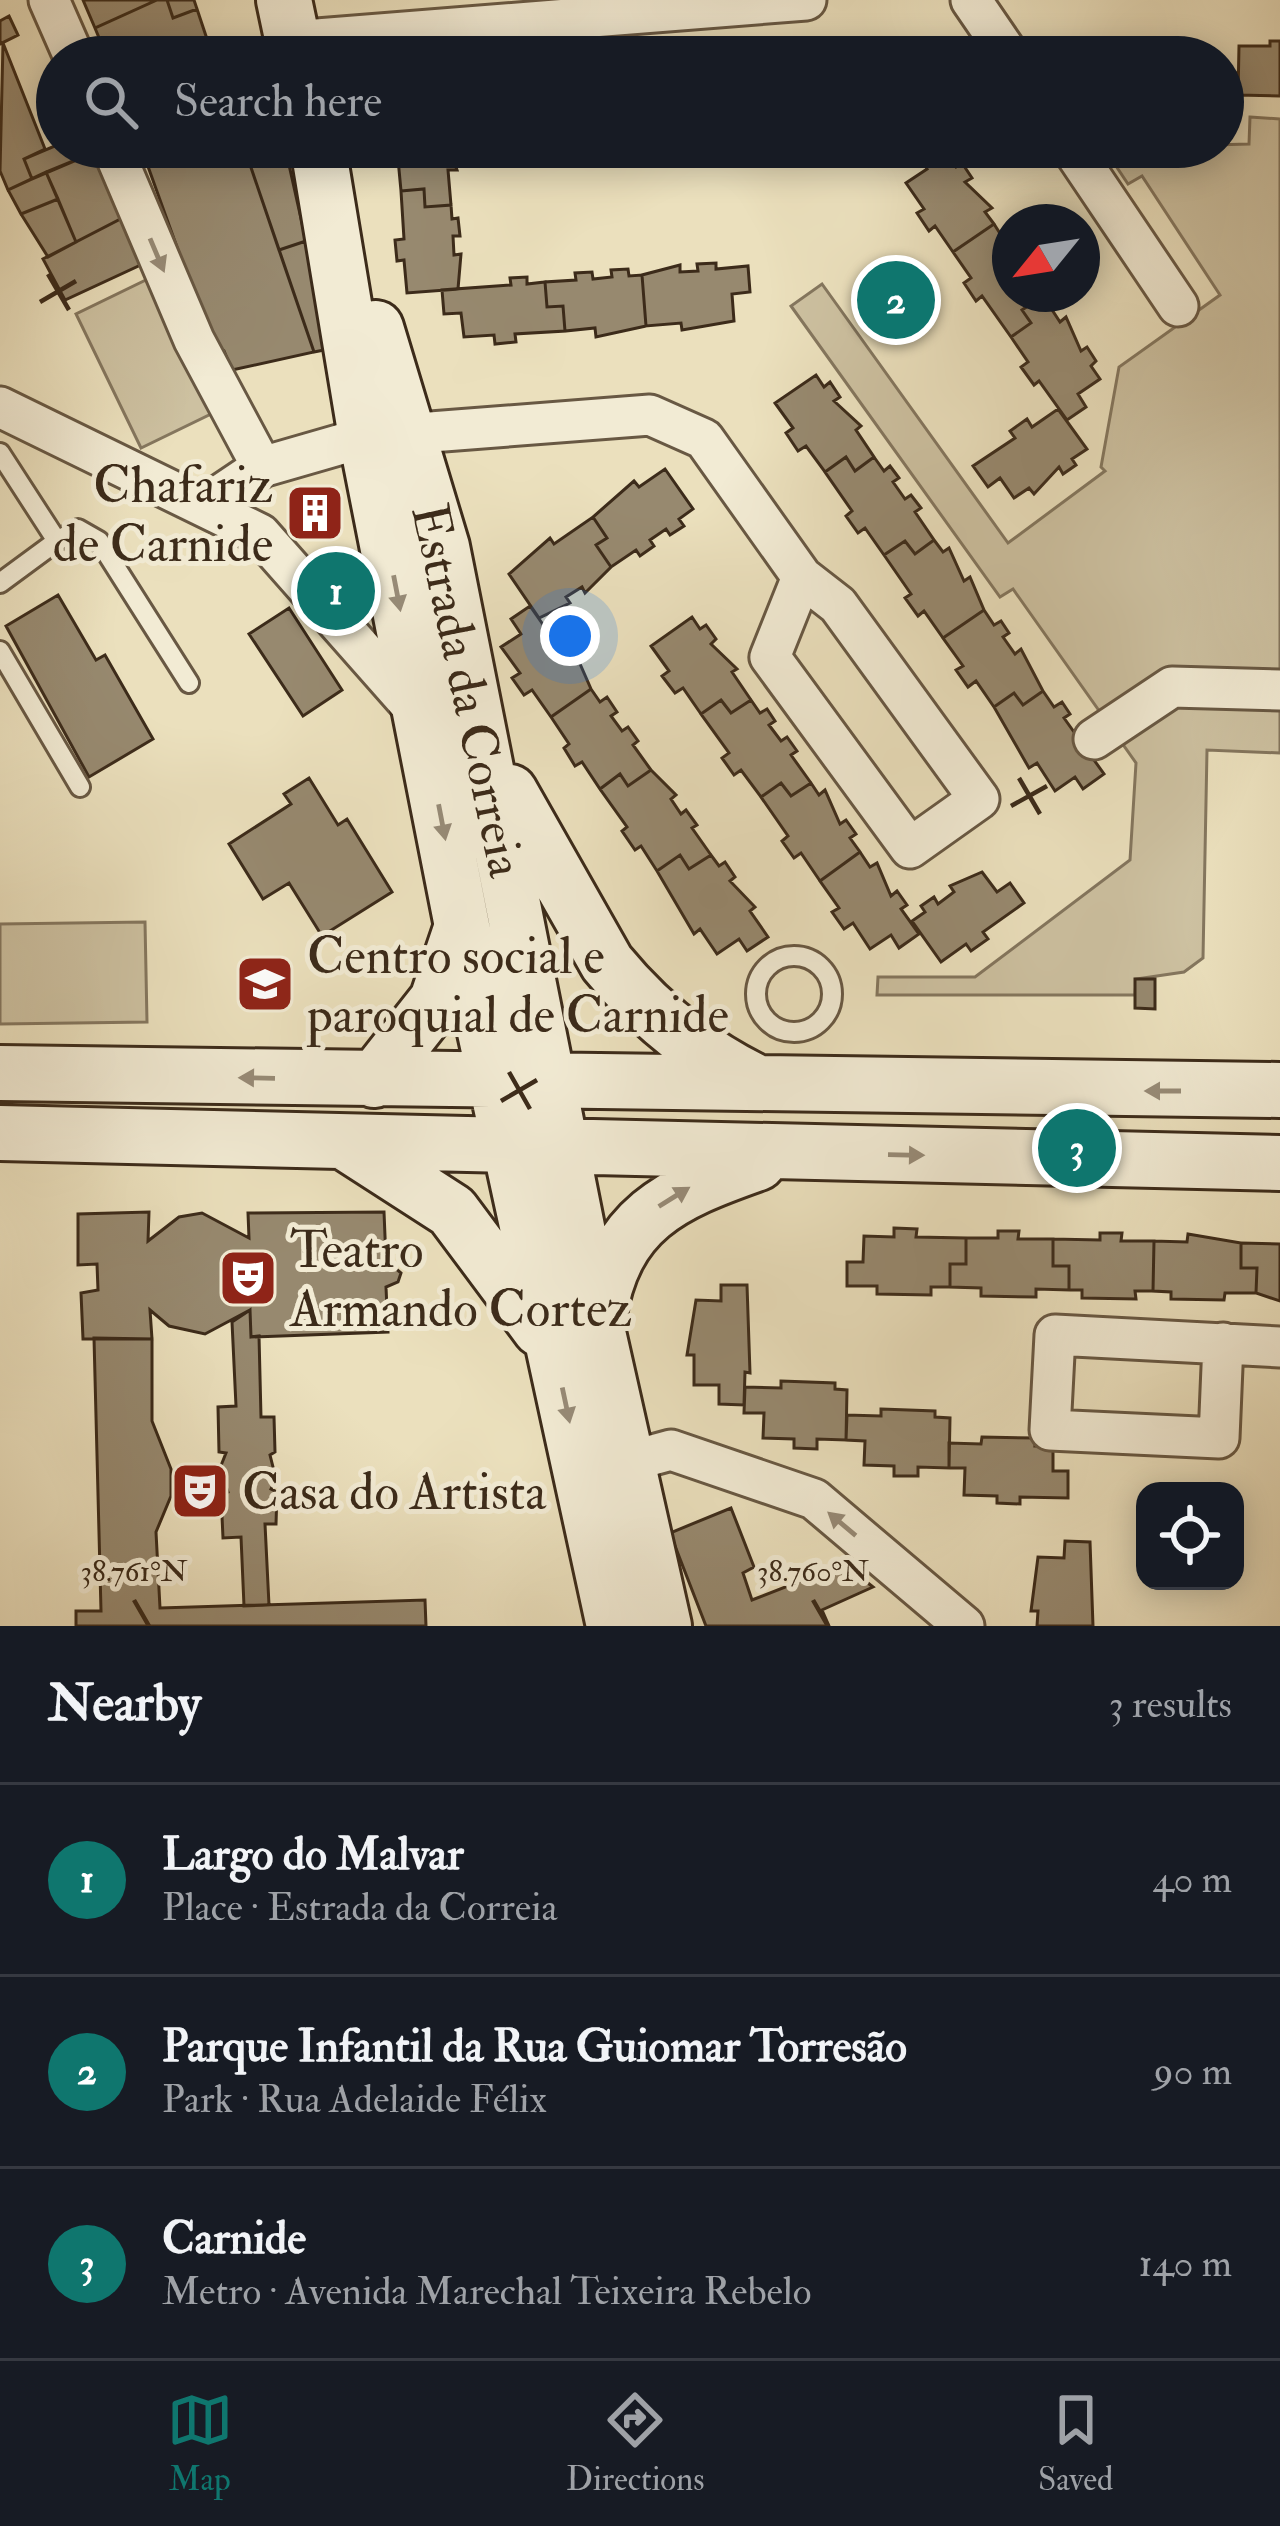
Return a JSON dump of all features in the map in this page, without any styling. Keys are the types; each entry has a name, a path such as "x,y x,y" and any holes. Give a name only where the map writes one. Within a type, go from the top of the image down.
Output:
{"main road":[{"path":"323,168 388,435"},
{"name":"Estrada da Correia","path":"388,435 422,718 497,1081 537,1148 575,1338 614,1626"},
{"name":"Estrada da Correia","path":"388,435 442,547 486,751 551,1082 537,1148"},
{"path":"486,751 607,963 653,1015 711,1059 754,1081"},
{"path":"374,1080 436,1000 462,926"},
{"path":"0,1073 1280,1090"},
{"path":"341,1139 452,1211 575,1338 616,1257 653,1211 690,1187 789,1152"},
{"path":"13,1143 341,1139 537,1148 1280,1163"},
{"name":"Estrada da Correia","path":"575,1338 627,1462 664,1626"}],"street":[{"path":"49,0 65,36"},
{"path":"291,33 806,0"},
{"path":"971,0 996,36"},
{"path":"121,168 194,340 262,467"},
{"path":"1085,168 1178,306"},
{"name":"Estrada da Correia","path":"0,406 260,534 422,718"},
{"path":"204,506 262,467 388,435 650,415 704,439 802,577 838,605 979,799 910,848 770,657 802,577"},
{"path":"1094,739 1172,687 1280,691"},
{"path":"1223,1343 1219,1438 1050,1430 1055,1335 1223,1343 1280,1347"},
{"path":"627,1462 671,1450 814,1499 964,1626"}],"lane":[{"path":"0,453 57,541"},
{"path":"0,583 78,529 99,541 189,683"},
{"path":"0,651 80,787"},
{"path":"791,956 825,971 832,999 818,1025 790,1033 764,1018 756,997 769,966 791,956"}],"shaded area":[{"path":"1250,117 1280,119 1280,753 1207,750 1203,958 1184,972 1136,979 1135,995 877,995 878,977 975,977 1130,860 1136,763 1013,589 1000,597 791,306 822,284 1008,543 1105,471 1101,467 1119,367 1220,295 1142,176 1128,184 1117,168 1244,168 1244,144 1249,144"},
{"path":"150,278 215,412 141,448 76,314"},
{"path":"145,922 147,1022 0,1024 0,924"}],"building":[{"path":"83,0 157,0 95,28"},
{"path":"157,0 167,0 173,18 197,9 206,36 98,36 95,28"},
{"path":"167,0 194,0 197,9 173,18"},
{"path":"9,16 18,35 0,44 0,21"},
{"path":"1270,41 1280,41 1280,96 1244,95 1244,46 1270,46"},
{"path":"3,43 36,126 36,153 24,159 32,179 8,190 0,171"},
{"path":"36,154 36,168 58,168 32,179 24,159"},
{"path":"108,168 128,215 76,242 46,172"},
{"path":"149,168 251,168 314,352 232,370 224,351 215,353"},
{"path":"251,168 290,168 306,241 279,250"},
{"path":"399,168 456,168 448,170 451,205 425,207 424,189 401,191"},
{"path":"926,168 965,168 972,178 965,182 992,208 985,212 992,225 953,252 935,226 929,231 917,213 924,209 906,183"},
{"path":"46,172 58,199 21,214 8,190"},
{"path":"424,189 425,207 451,205 452,219 458,218 460,236 453,236 454,255 461,254 458,289 407,293 404,260 397,261 395,240 404,239 401,191"},
{"path":"58,199 76,242 48,257 21,214"},
{"path":"128,215 147,262 65,300 43,259"},
{"path":"992,225 992,310 982,296 976,301 964,283 971,278 953,252"},
{"path":"306,241 324,350 314,352 279,250"},
{"path":"716,263 716,269 748,266 750,292 732,294 734,321 682,330 681,323 646,326 642,275 680,265 680,272 698,271 697,264"},
{"path":"628,269 629,276 642,275 646,326 596,337 595,328 565,331 563,306 547,307 545,282 576,280 575,273 592,272 593,279 612,277 611,270"},
{"path":"527,277 527,284 545,282 547,307 563,306 565,331 515,334 516,342 495,344 494,335 464,337 461,313 444,314 442,290 511,285 510,278"},
{"path":"993,312 1023,312 1031,323 1011,337"},
{"path":"1023,312 1053,312 1060,322 1066,317 1081,351 1087,347 1096,361 1091,366 1100,379 1078,394 1086,407 1067,420 1039,381 1034,385 1021,367 1028,362 1011,337 1031,323"},
{"path":"816,375 824,387 830,382 840,397 834,401 861,426 856,430 874,457 855,471 846,457 825,472 806,446 798,451 786,433 793,428 775,403"},
{"path":"1058,409 1087,449 1072,459 1076,465 1063,474 1059,467 1034,494 1029,488 1014,498 1000,478 988,487 973,466 1015,438 1010,431 1027,419 1032,427"},
{"path":"846,457 855,471 874,457 884,471 890,466 899,478 893,482 905,499 911,495 921,508 915,512 934,540 915,554 905,541 884,555 865,528 858,533 846,516 852,511 825,472"},
{"path":"665,469 693,509 679,519 684,526 670,535 666,529 650,540 654,546 640,556 636,550 611,567 596,545 607,538 593,517 634,481 639,487"},
{"name":"Chafariz de Carnide","path":"319,503 325,517 311,524 305,510"},
{"path":"593,517 607,538 596,545 611,567 585,593 582,587 566,597 570,603 539,618 509,574 550,538 554,544"},
{"path":"934,540 943,552 949,548 964,581 970,577 984,610 943,638 924,611 918,616 905,598 911,594 884,555 905,541 915,554"},
{"path":"58,595 96,660 105,655 153,739 89,777 6,626"},
{"path":"530,606 549,633 557,627 566,641 560,646 570,662 577,657 591,689 551,717 532,690 524,695 512,678 520,673 501,647 521,634 511,619"},
{"path":"289,608 342,690 303,716 249,634"},
{"path":"984,610 994,625 1001,621 1009,633 1003,637 1015,654 1021,649 1043,691 1023,705 1014,693 994,707 976,681 968,687 956,670 963,666 943,638"},
{"path":"692,617 716,639 711,644 737,669 732,672 751,700 731,713 721,700 701,714 683,688 675,693 662,676 669,671 651,646"},
{"path":"591,689 600,702 607,697 617,712 611,716 622,731 628,727 638,741 633,745 651,770 628,786 620,774 600,789 582,762 575,766 564,748 569,744 551,717"},
{"path":"1043,691 1054,707 1062,702 1070,714 1064,718 1104,774 1083,789 1075,777 1055,791 1037,763 1029,768 994,707 1014,693 1023,705"},
{"path":"721,700 731,713 751,700 760,713 767,709 775,721 769,725 781,741 787,737 797,751 791,755 811,783 791,796 781,783 761,797 741,770 734,775 722,758 729,753 701,714"},
{"path":"651,770 676,795 671,799 697,825 692,828 711,855 689,869 680,855 657,871 641,846 635,850 622,831 627,827 600,789 620,774 628,786"},
{"path":"309,778 338,825 347,819 392,892 322,936 289,883 263,899 229,844 291,804 284,794"},
{"path":"781,783 791,796 811,783 819,795 825,790 840,824 846,820 856,834 850,838 860,852 820,881 801,853 794,858 782,841 788,836 761,797"},
{"path":"860,852 870,867 877,863 891,896 897,891 907,905 901,909 919,934 899,948 891,935 870,949 853,923 844,929 832,912 839,908 820,881"},
{"path":"680,855 689,869 711,855 719,866 725,862 735,877 730,881 755,907 750,911 768,937 747,951 739,939 717,954 700,929 694,934 657,871"},
{"path":"982,872 997,892 1010,883 1024,903 983,932 988,939 971,951 966,944 941,962 912,921 925,912 921,906 934,897 938,904 954,892 950,886"},
{"path":"1135,979 1155,979 1155,1009 1135,1008"},
{"name":"Teatro Armando Cortez","path":"149,1212 148,1241 179,1217 202,1213 249,1238 248,1213 384,1212 386,1260 401,1273 398,1282 386,1287 388,1332 251,1337 250,1310 205,1334 169,1326 150,1310 152,1339 83,1339 81,1293 98,1290 97,1264 78,1265 78,1214"},
{"path":"894,1228 917,1229 916,1237 966,1238 966,1264 950,1264 950,1287 931,1287 931,1295 877,1294 877,1286 847,1286 847,1262 863,1262 864,1236 894,1237"},
{"path":"998,1231 1019,1231 1018,1239 1053,1239 1053,1266 1069,1266 1069,1290 1036,1289 1036,1297 981,1296 981,1288 950,1287 950,1264 966,1264 966,1238 998,1238"},
{"path":"1100,1233 1122,1233 1121,1241 1154,1241 1153,1291 1135,1291 1136,1299 1082,1298 1082,1290 1069,1290 1069,1266 1053,1266 1053,1239 1100,1240"},
{"path":"1188,1234 1241,1243 1241,1268 1257,1268 1256,1293 1225,1293 1224,1300 1171,1299 1171,1292 1153,1291 1154,1241 1187,1242"},
{"path":"1241,1243 1280,1244 1280,1301 1256,1293 1257,1268 1241,1268"},
{"path":"721,1285 747,1285 750,1373 745,1372 744,1405 719,1404 719,1385 694,1385 694,1355 687,1355 696,1300 721,1301"},
{"path":"250,1310 251,1337 259,1336 261,1417 274,1417 275,1452 270,1455 276,1479 271,1489 277,1492 276,1524 265,1524 269,1605 244,1606 241,1537 223,1538 221,1494 228,1492 220,1468 226,1453 219,1452 218,1407 236,1406 232,1322"},
{"path":"94,1338 152,1339 152,1421 171,1469 171,1496 156,1532 160,1608 425,1600 426,1626 76,1626 76,1611 101,1611"},
{"path":"781,1381 835,1383 835,1389 847,1390 846,1440 817,1439 817,1449 794,1448 794,1439 763,1438 764,1413 744,1413 745,1387 781,1388"},
{"path":"881,1409 935,1411 935,1417 950,1418 949,1468 918,1467 918,1476 894,1476 894,1466 864,1465 865,1441 846,1440 847,1415 881,1416"},
{"path":"982,1437 1036,1438 1035,1446 1053,1446 1053,1471 1068,1471 1068,1498 1020,1497 1020,1504 997,1503 997,1496 964,1495 965,1468 949,1468 949,1443 981,1444"},
{"path":"731,1508 754,1567 743,1573 752,1600 844,1564 873,1587 822,1610 829,1626 706,1626 670,1533"},
{"path":"1065,1541 1090,1542 1093,1626 1037,1626 1038,1611 1031,1611 1038,1557 1064,1558"}],"place":[{"name":"Parque Infantil da Rua Guiomar Torresão","path":"896,300"},
{"name":"Chafariz de Carnide","path":"315,513"},
{"name":"Largo do Malvar","path":"336,591"},
{"name":"Centro social e paroquial de Carnide","path":"265,984"},
{"name":"Carnide","path":"1077,1148"},
{"name":"Teatro Armando Cortez","path":"248,1278"},
{"name":"Casa do Artista","path":"200,1491"}]}
